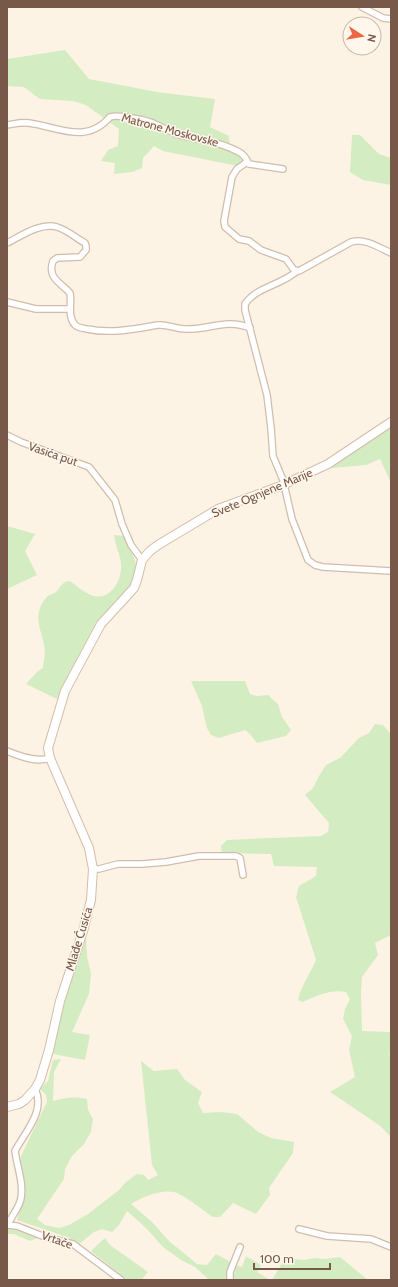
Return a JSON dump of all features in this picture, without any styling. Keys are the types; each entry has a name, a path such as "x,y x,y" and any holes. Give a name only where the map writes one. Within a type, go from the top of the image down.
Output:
{"street":[{"path":"362,7 384,18 391,19"},
{"name":"Matrone Moskovske","path":"7,125 28,122 56,129 85,133 91,132 104,124 110,117 118,116 154,123 163,129 179,134 222,144 241,153 249,164 283,169"},
{"path":"247,162 237,169 232,177 224,221 225,227 240,239 249,241 261,250 286,259 294,270 297,271"},
{"path":"7,243 38,228 53,226 85,243 86,250 80,257 57,258 52,264 52,275 70,293 71,302 69,309 74,325 77,327 96,331 119,332 162,325 185,329 232,323 250,328"},
{"path":"391,253 363,240 351,242 287,278 251,296 245,304 245,310 266,394 273,456 283,480 292,519 308,560 311,563 323,567 391,571"},
{"path":"7,302 36,309 69,309"},
{"name":"Svete Ognjene Marije","path":"142,560 158,545 218,509 283,485 328,464 391,422"},
{"name":"Vasića put","path":"7,435 21,442 89,467 115,500 122,524 132,545 142,560"},
{"path":"7,751 19,756 45,760 50,758 48,748 65,691 101,624 134,588 142,560"},
{"name":"Mlađe Ćusića","path":"7,1108 19,1104 25,1100 40,1080 60,1001 83,931 91,900 93,869 89,848 50,758"},
{"path":"93,869 118,864 166,862 199,856 236,856 240,858 244,875"},
{"path":"7,1225 21,1199 21,1186 15,1151 35,1117 39,1100 35,1088"},
{"name":"Vrtače","path":"7,1225 16,1226 73,1244 121,1280"},
{"path":"299,1229 328,1236 371,1239 391,1247"},
{"path":"230,1280 230,1272 240,1247"}],"green space":[{"path":"65,50 89,79 157,92 215,99 210,127 229,136 230,149 245,159 238,166 163,151 154,146 143,158 142,168 132,172 114,174 115,163 101,161 108,150 118,146 119,129 86,105 73,101 40,99 24,87 7,86 7,59"},
{"path":"352,135 360,135 379,154 391,158 391,185 363,180 350,172"},
{"path":"391,426 391,483 380,459 366,465 332,468 333,465"},
{"path":"7,526 35,534 25,551 37,575 7,589"},
{"path":"114,535 124,536 135,560 136,566 132,582 126,592 96,622 70,678 57,699 26,684 38,671 43,668 45,652 38,618 41,605 49,595 56,592 63,583 67,581 70,581 88,594 98,597 109,593 114,588 120,576 121,569 121,563"},
{"path":"191,681 245,681 250,694 257,696 268,695 278,704 282,717 291,730 286,736 257,743 245,730 219,738 211,735 207,728 202,706"},
{"path":"375,724 383,725 391,734 391,935 375,943 378,955 362,977 362,1031 391,1032 391,1053 389,1054 391,1058 391,1137 379,1125 330,1092 355,1077 349,1050 352,1036 343,1019 345,1009 350,999 346,992 329,992 303,1002 298,1000 303,985 316,960 296,897 299,886 316,876 317,867 274,866 271,854 222,853 221,846 227,840 321,836 328,832 329,823 305,795 313,788 326,765 340,758 359,738 369,733"},
{"path":"85,934 87,956 91,974 89,994 72,1032 90,1035 85,1060 53,1054 62,1004"},
{"path":"61,1059 54,1072 53,1101 70,1098 87,1099 88,1110 93,1119 91,1132 84,1144 72,1156 65,1169 64,1179 37,1219 45,1225 59,1228 69,1225 88,1214 137,1174 144,1175 148,1180 158,1175 152,1165 141,1061 154,1071 177,1069 185,1080 202,1092 198,1103 203,1113 222,1112 237,1114 258,1132 271,1138 294,1142 293,1153 269,1188 270,1195 256,1214 233,1203 220,1217 213,1217 183,1196 173,1192 161,1192 154,1194 131,1204 152,1222 169,1241 197,1264 207,1265 216,1254 231,1262 227,1271 229,1280 209,1280 195,1267 181,1260 163,1247 146,1228 127,1211 119,1225 112,1232 102,1229 94,1232 79,1244 61,1235 17,1220 21,1206 19,1163 47,1102 46,1095 40,1089 48,1081 53,1060"},
{"path":"14,1228 40,1237 30,1241 14,1234 7,1234 7,1229"},
{"path":"105,1238 110,1245 148,1272 141,1280 127,1280 91,1251"},
{"path":"246,1256 261,1265 257,1272 270,1280 233,1280 236,1265 242,1267"},
{"path":"340,1257 368,1280 272,1280 285,1258 304,1260"}]}
